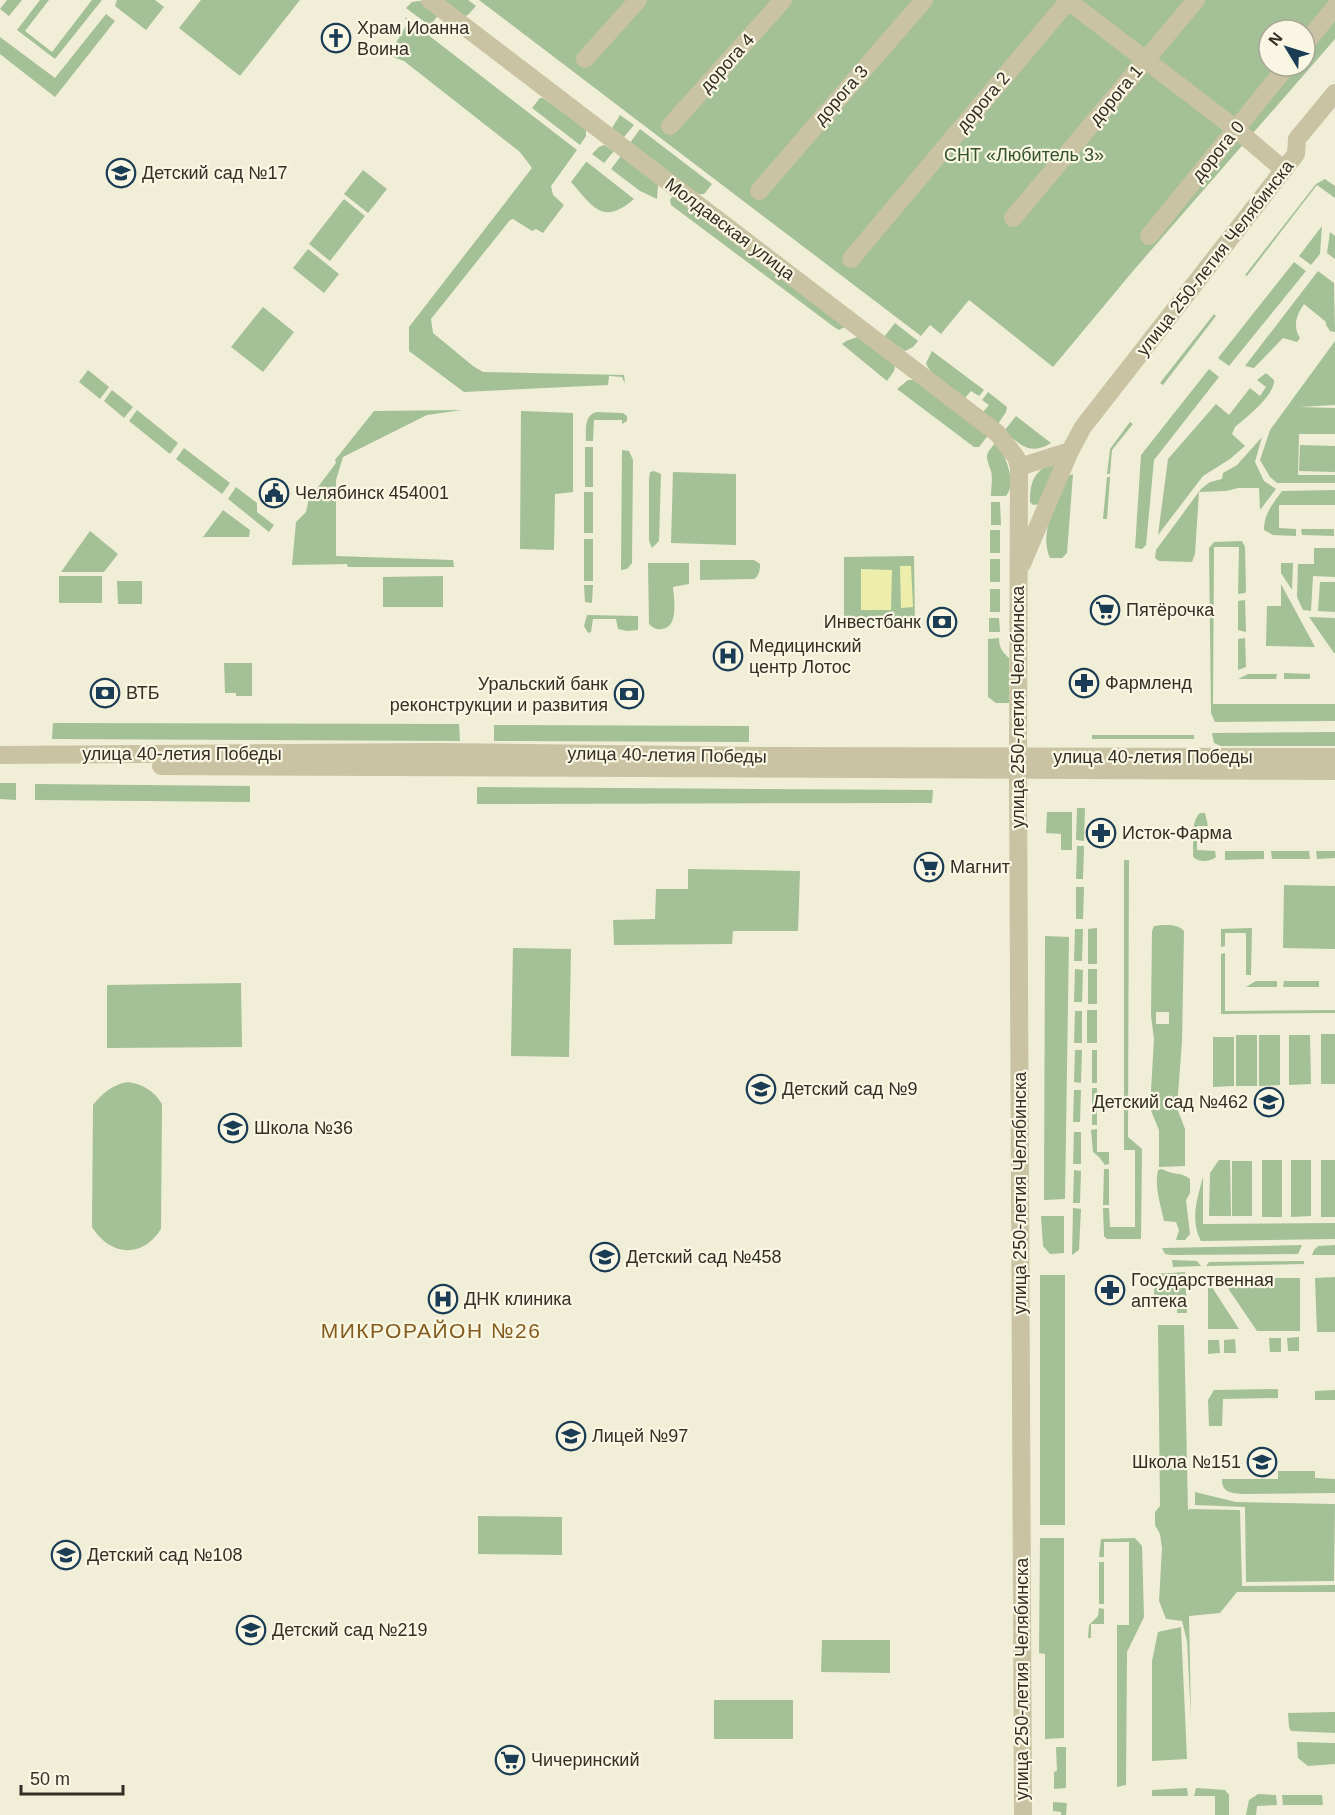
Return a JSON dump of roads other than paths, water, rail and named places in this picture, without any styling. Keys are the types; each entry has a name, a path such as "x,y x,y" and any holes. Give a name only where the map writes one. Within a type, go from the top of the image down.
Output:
{"street":[{"name":"Молдавская улица","path":"430,0 997,433 1016,457 1019,467"},
{"path":"585,59 638,0"},
{"name":"дорога 4","path":"670,126 783,0"},
{"name":"дорога 3","path":"759,191 924,0"},
{"path":"1068,0 1236,129 1284,170"},
{"name":"дорога 2","path":"851,259 1068,0"},
{"name":"дорога 1","path":"1013,218 1196,0"},
{"path":"1317,30 1335,8"},
{"name":"дорога 0","path":"1149,236 1277,78"},
{"name":"улица 250-летия Челябинска","path":"1019,572 1070,451 1083,427 1284,170 1296,154 1297,139 1335,93"},
{"path":"1019,467 1070,451"},
{"name":"улица 250-летия Челябинска","path":"1019,467 1018,764 1023,1815"},
{"name":"улица 40-летия Победы","path":"0,755 29,761"},
{"name":"улица 40-летия Победы","path":"1018,764 1335,757"},
{"name":"улица 40-летия Победы","path":"0,766 29,761 437,759 1018,764 1335,771"}],"place":[{"name":"Храм Иоанна Воина","path":"336,38"},
{"name":"Детский сад №17","path":"121,173"},
{"name":"Челябинск 454001","path":"274,493"},
{"name":"Пятёрочка","path":"1105,610"},
{"name":"Инвестбанк","path":"942,622"},
{"name":"Медицинский центр Лотос","path":"728,656"},
{"name":"Фармленд","path":"1084,683"},
{"name":"ВТБ","path":"105,693"},
{"name":"Уральский банк реконструкции и развития","path":"629,694"},
{"name":"Исток-Фарма","path":"1101,833"},
{"name":"Магнит","path":"929,867"},
{"name":"Детский сад №9","path":"761,1089"},
{"name":"Детский сад №462","path":"1269,1102"},
{"name":"Школа №36","path":"233,1128"},
{"name":"Детский сад №458","path":"605,1257"},
{"name":"Государственная аптека","path":"1110,1290"},
{"name":"ДНК клиника","path":"443,1299"},
{"name":"Лицей №97","path":"571,1436"},
{"name":"Школа №151","path":"1262,1462"},
{"name":"Детский сад №108","path":"66,1555"},
{"name":"Детский сад №219","path":"251,1630"},
{"name":"Чичеринский","path":"510,1760"}],"district":[{"name":"МИКРОРАЙОН №26","path":"431,1331"}],"park label":[{"name":"СНТ «Любитель 3»","path":"1024,155"}]}
